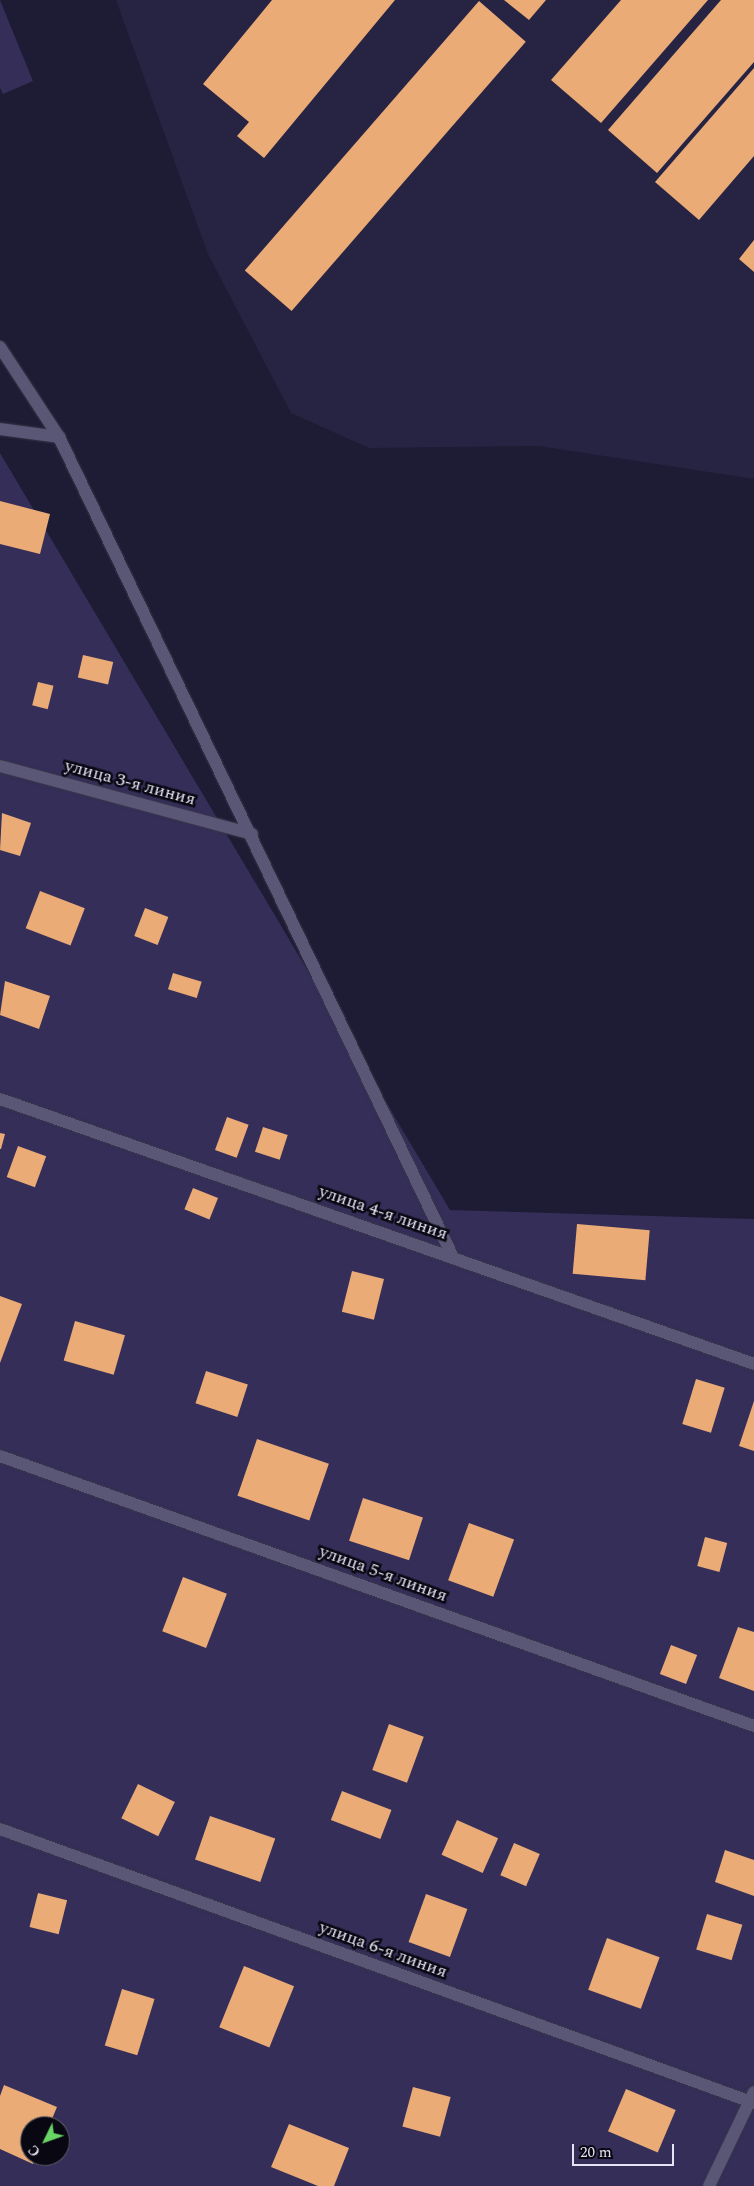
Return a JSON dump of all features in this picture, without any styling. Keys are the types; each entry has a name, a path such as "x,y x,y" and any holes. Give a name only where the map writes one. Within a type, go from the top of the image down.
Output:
{"street":[{"path":"0,347 60,437 252,834 452,1255"},
{"path":"0,429 60,437"},
{"name":"улица 3-я линия","path":"0,766 252,834"},
{"name":"улица 4-я линия","path":"0,1099 452,1255 754,1364"},
{"name":"улица 5-я линия","path":"0,1456 754,1726"},
{"name":"улица 6-я линия","path":"0,1829 753,2099"},
{"path":"709,2186 753,2099"}],"shaded area":[{"path":"0,0 33,81 3,94 0,88"},
{"path":"116,0 754,0 754,479 539,446 369,448 291,413 208,254"},
{"path":"0,453 450,1210 754,1219 754,2186 0,2186"}],"building":[{"path":"272,0 395,0 264,158 237,136 249,122 203,84"},
{"path":"504,0 546,0 529,20"},
{"path":"621,0 708,0 601,123 551,80"},
{"path":"721,0 754,0 754,62 657,173 608,130"},
{"path":"479,1 526,42 292,311 245,270"},
{"path":"754,68 754,156 699,220 655,182"},
{"path":"754,240 754,272 739,259"},
{"path":"0,501 50,514 40,554 0,544"},
{"path":"83,655 113,662 108,684 78,677"},
{"path":"38,682 54,686 48,709 32,705"},
{"path":"2,813 31,823 20,856 0,850"},
{"path":"40,891 85,908 70,946 26,928"},
{"path":"145,908 168,917 158,945 134,936"},
{"path":"173,973 202,982 197,998 168,989"},
{"path":"5,981 50,996 39,1029 0,1015"},
{"path":"227,1117 249,1125 237,1158 215,1150"},
{"path":"263,1127 288,1135 280,1160 255,1152"},
{"path":"0,1133 5,1134 1,1149 0,1149"},
{"path":"18,1146 46,1156 35,1187 7,1177"},
{"path":"193,1188 218,1198 209,1219 184,1209"},
{"path":"577,1224 650,1230 645,1280 573,1274"},
{"path":"352,1271 384,1279 374,1320 342,1312"},
{"path":"0,1296 22,1304 0,1363"},
{"path":"75,1321 125,1335 114,1375 64,1360"},
{"path":"206,1371 248,1385 237,1417 195,1403"},
{"path":"696,1379 725,1388 711,1433 682,1424"},
{"path":"754,1401 754,1451 739,1446"},
{"path":"257,1439 329,1464 309,1520 237,1496"},
{"path":"363,1498 423,1517 409,1560 349,1541"},
{"path":"469,1523 514,1539 493,1597 448,1580"},
{"path":"705,1537 727,1543 719,1572 697,1566"},
{"path":"183,1577 227,1594 206,1648 162,1631"},
{"path":"738,1627 754,1632 754,1691 719,1678"},
{"path":"671,1645 697,1655 686,1684 660,1674"},
{"path":"389,1724 424,1737 407,1783 372,1770"},
{"path":"138,1784 175,1802 158,1836 121,1818"},
{"path":"342,1791 391,1810 380,1839 331,1820"},
{"path":"210,1816 275,1838 260,1882 195,1859"},
{"path":"457,1820 498,1838 483,1873 442,1855"},
{"path":"514,1843 540,1854 526,1886 500,1875"},
{"path":"725,1850 754,1860 754,1896 715,1882"},
{"path":"38,1893 67,1900 59,1934 30,1927"},
{"path":"426,1894 467,1909 450,1957 409,1942"},
{"path":"707,1914 742,1925 732,1960 696,1949"},
{"path":"607,1938 660,1957 641,2009 588,1990"},
{"path":"244,1966 294,1986 269,2047 219,2027"},
{"path":"122,1989 155,1999 137,2055 105,2045"},
{"path":"4,2085 57,2107 53,2116 20,2116 20,2158 0,2149 0,2096"},
{"path":"413,2087 451,2097 440,2137 402,2127"},
{"path":"626,2089 676,2110 658,2152 608,2131"},
{"path":"289,2124 349,2148 334,2186 318,2186 271,2167"}]}
